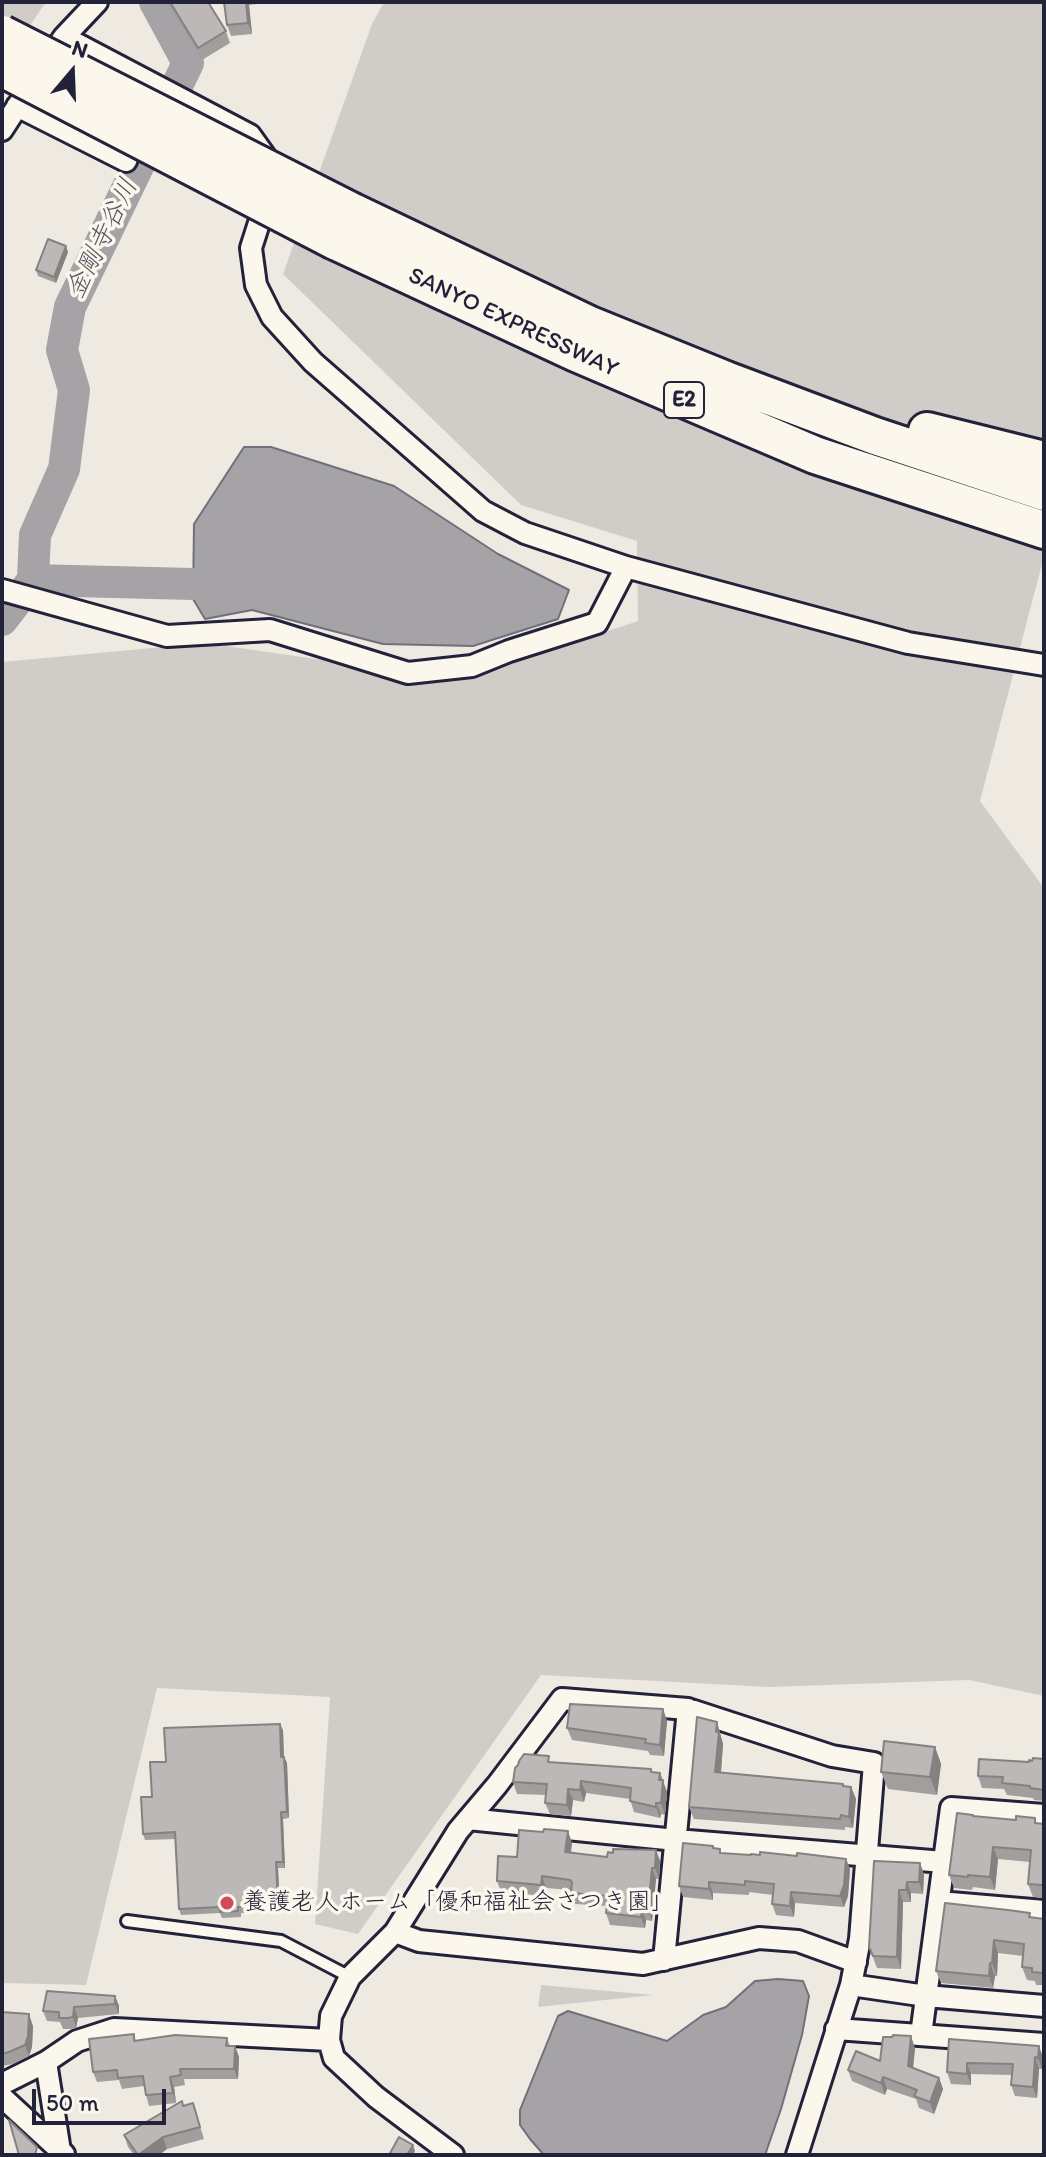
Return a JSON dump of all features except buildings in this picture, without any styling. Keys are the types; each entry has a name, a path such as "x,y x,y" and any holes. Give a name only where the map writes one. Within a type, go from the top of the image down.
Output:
{"highway":[{"name":"SANYO EXPRESSWAY","path":"2,34 344,227 576,353 815,455 1044,530"},
{"name":"SANYO EXPRESSWAY","path":"2,68 344,227 860,431 1044,492"},
{"path":"590,325 842,409 1044,460"},
{"path":"815,455 1044,554"}],"street":[{"path":"2,130 64,37 97,2"},
{"path":"64,37 250,135 265,156 271,183 251,248 256,285 272,317 313,362 483,511 525,533 626,567 908,643 1044,665"},
{"path":"17,106 126,161 154,85"},
{"path":"2,590 167,636 270,630 408,673 472,666 597,623 626,567"},
{"path":"453,2155 376,2097 334,2058 329,2040 331,2016 350,1977 395,1932 458,1831 562,1699 688,1709 832,1756 874,1763 856,1962 797,2155"},
{"path":"664,1960 688,1709"},
{"path":"921,2035 951,1808 1044,1815"},
{"path":"468,1819 944,1862"},
{"path":"939,1902 1044,1911"},
{"path":"395,1932 419,1941 643,1964 759,1938 798,1941 856,1962"},
{"path":"851,1985 926,1996 1044,2006"},
{"path":"2,2084 46,2062 77,2041 114,2029 329,2040"},
{"path":"836,2029 1044,2044"},
{"path":"46,2062 62,2154"},
{"path":"2,2097 62,2154"}],"lane":[{"path":"127,1921 281,1941 350,1977"}],"shaded area":[{"path":"2,2 46,2 2,66"},
{"path":"384,2 1044,2 1044,556 980,801 1044,888 1044,1696 969,1680 769,1687 541,1675 358,1934 315,1924 330,1697 157,1688 86,1985 2,1983 2,662 206,643 460,680 638,621 637,541 521,505 283,274 372,24"},
{"path":"244,447 271,447 394,486 498,554 569,590 558,619 473,646 383,644 252,610 205,619 193,599 194,524"},
{"path":"755,1981 803,1981 809,1996 802,2035 765,2155 544,2155 520,2125 520,2110 558,2016 568,2011 667,2041 703,2015 726,2007"},
{"path":"541,1985 653,1995 538,2007"}],"waterway":[{"name":"金剛寺谷川","path":"2,620 33,580 35,535 64,469 74,390 62,350 70,307 188,63 155,2"},
{"path":"33,580 193,584"}],"place":[{"name":"養護老人ホーム「優和福祉会さつき園」","path":"227,1903"}]}
